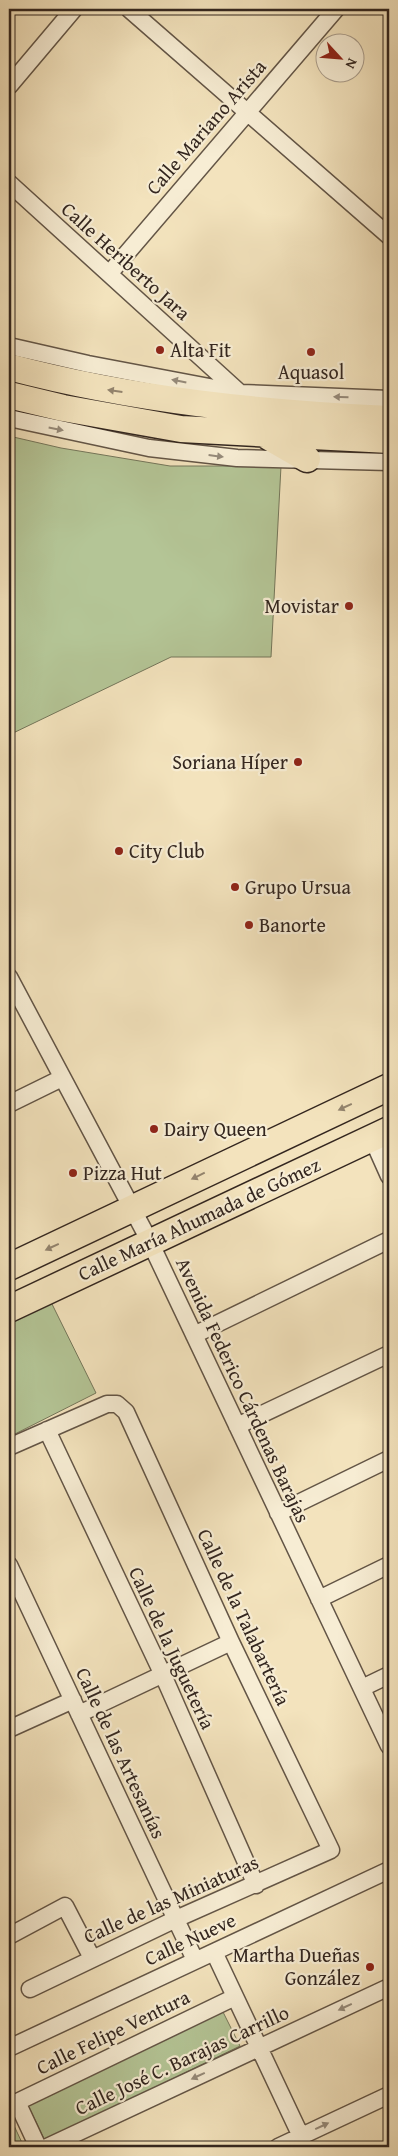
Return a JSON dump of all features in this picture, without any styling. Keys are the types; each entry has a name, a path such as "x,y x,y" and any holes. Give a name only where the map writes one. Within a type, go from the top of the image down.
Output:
{"main road":[{"path":"9,367 93,387 250,402 389,419"},
{"path":"9,395 64,408 181,429 266,435 389,440"},
{"path":"266,435 307,459"},
{"name":"Calle María Ahumada de Gómez","path":"9,1267 389,1087"},
{"name":"Calle María Ahumada de Gómez","path":"9,1309 381,1134"}],"street":[{"path":"9,86 74,9"},
{"path":"129,9 389,236"},
{"name":"Calle Mariano Arista","path":"109,274 336,9"},
{"name":"Calle Heriberto Jara","path":"9,183 250,402"},
{"path":"9,346 250,402 389,399"},
{"path":"9,418 149,448 237,458 389,462"},
{"name":"Avenida Federico Cárdenas Barajas","path":"9,977 150,1242 389,1746"},
{"path":"9,1104 62,1078"},
{"path":"381,1134 389,1176"},
{"path":"194,1335 389,1240"},
{"path":"237,1426 389,1354"},
{"name":"Calle de la Talabartería","path":"46,1430 107,1404 117,1404 126,1412 231,1642 331,1850"},
{"path":"9,1447 46,1430"},
{"name":"Calle de la Juguetería","path":"46,1430 162,1675 256,1885"},
{"path":"278,1513 389,1460"},
{"name":"Calle de las Artesanías","path":"9,1565 195,1960"},
{"path":"319,1598 389,1566"},
{"path":"9,1729 76,1707 162,1675 231,1642"},
{"path":"362,1688 389,1675"},
{"name":"Calle de las Miniaturas","path":"30,1989 176,1919 331,1850"},
{"name":"Calle Nueve","path":"9,2048 389,1870"},
{"path":"9,1936 66,1906 92,1958"},
{"path":"214,1952 303,2142"},
{"name":"Calle José C. Barajas Carrillo","path":"47,2147 389,1987"},
{"name":"Calle Felipe Ventura","path":"13,2104 235,1997"},
{"path":"278,2147 303,2142 389,2095"},
{"path":"13,2104 38,2147"}],"green space":[{"path":"9,436 61,448 170,466 281,466 271,657 171,657 9,735"},
{"path":"50,1300 96,1393 9,1437 9,1320"},
{"path":"222,2010 240,2046 45,2141 28,2105"},
{"path":"9,2115 24,2147 9,2147"}],"place":[{"name":"Alta Fit","path":"160,350"},
{"name":"Aquasol","path":"311,352"},
{"name":"Movistar","path":"349,606"},
{"name":"Soriana Híper","path":"298,762"},
{"name":"City Club","path":"119,851"},
{"name":"Grupo Ursua","path":"235,887"},
{"name":"Banorte","path":"249,925"},
{"name":"Dairy Queen","path":"154,1129"},
{"name":"Pizza Hut","path":"73,1173"},
{"name":"Martha Dueñas González","path":"370,1967"}]}
